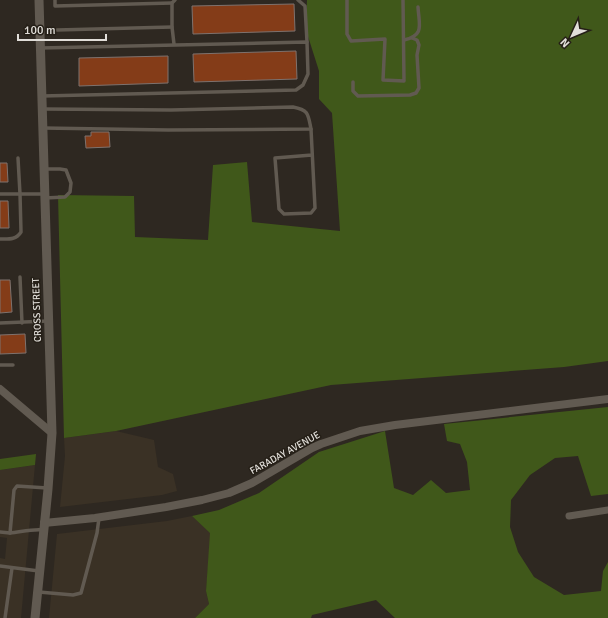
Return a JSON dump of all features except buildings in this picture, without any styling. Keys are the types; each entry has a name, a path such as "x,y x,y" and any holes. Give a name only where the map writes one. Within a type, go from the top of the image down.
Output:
{"main road":[{"name":"CROSS STREET","path":"35,618 52,433 39,0"}],"street":[{"path":"0,389 52,433"},
{"name":"FARADAY AVENUE","path":"44,527 166,507 229,493 252,483 312,448 360,431 389,425 608,399"},
{"path":"569,516 608,510"}],"lane":[{"path":"55,0 55,6 174,1 172,27 174,44"},
{"path":"41,96 296,90 303,85 308,74 305,6 298,0"},
{"path":"347,0 347,34 351,41 385,40 383,80 404,81 403,0"},
{"path":"404,40 412,38 419,30 418,7"},
{"path":"57,30 172,27"},
{"path":"353,82 353,91 358,96 416,94 419,88 417,55 419,45 417,40 412,38"},
{"path":"40,48 307,42"},
{"path":"42,110 171,110 293,107 303,109 308,114 311,129 315,208 311,213 284,214 279,209 275,158 312,155"},
{"path":"42,128 168,130 311,129"},
{"path":"0,239 14,239 19,236 21,232 18,158"},
{"path":"0,194 65,197 70,192 71,183 66,170 44,169"},
{"path":"20,277 22,323"},
{"path":"0,323 48,321"},
{"path":"0,365 13,365"},
{"path":"10,534 14,490 16,486 48,489"},
{"path":"38,592 73,595 81,593 97,533 99,517"},
{"path":"0,532 10,534 44,527"},
{"path":"0,566 40,572"},
{"path":"5,618 12,568"}],"shaded area":[{"path":"116,431 154,440 158,467 173,474 177,491 162,495 60,507 65,456 64,438"},
{"path":"35,465 21,618 0,618 0,558 5,559 7,538 0,537 0,470"},
{"path":"192,516 211,533 206,591 209,604 195,618 49,618 57,534 167,521"}],"green space":[{"path":"307,0 608,0 608,361 564,367 331,385 116,431 64,438 58,195 134,196 135,237 208,240 213,165 247,162 252,222 340,231 332,113 319,99 319,71 306,30"},
{"path":"608,407 608,494 591,496 578,456 555,458 530,475 511,500 510,527 518,552 534,577 564,595 601,591 603,571 608,562 608,618 395,618 376,600 312,615 311,618 195,618 209,604 206,591 210,533 192,516 219,510 259,493 319,452 385,431 394,488 413,495 431,480 446,493 470,490 467,462 460,444 447,441 444,424"},
{"path":"36,454 35,465 0,470 0,459"}]}
